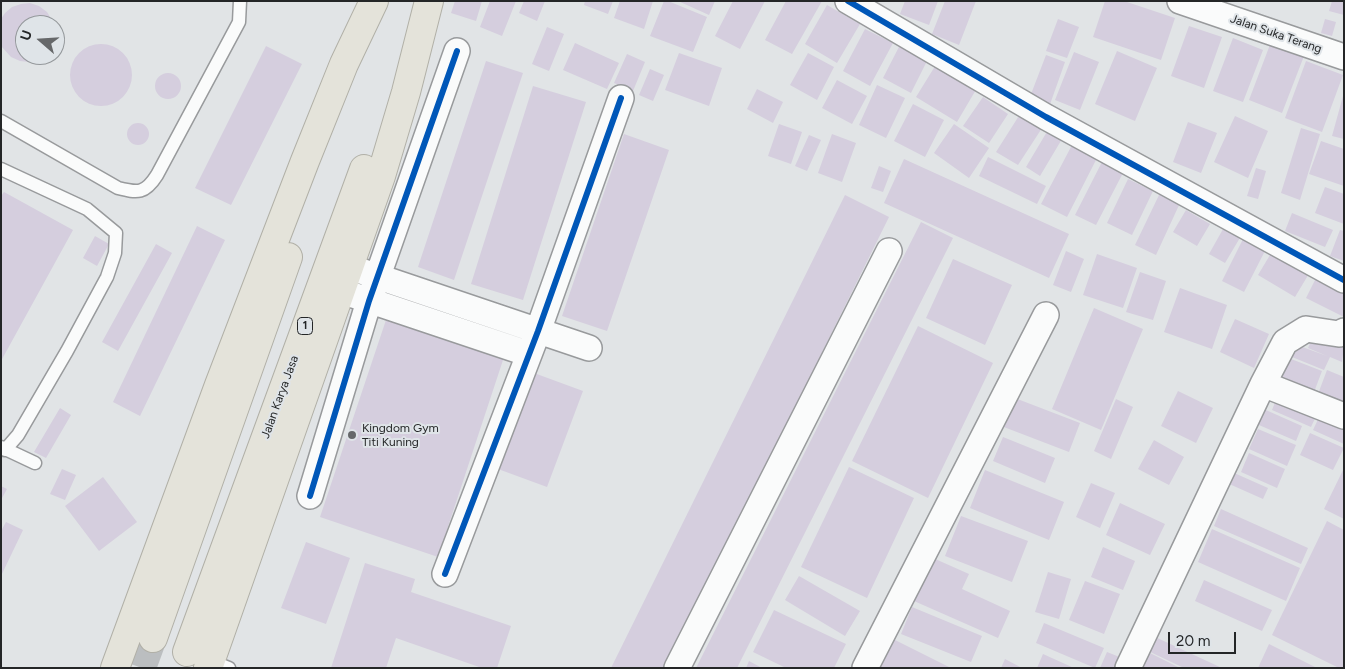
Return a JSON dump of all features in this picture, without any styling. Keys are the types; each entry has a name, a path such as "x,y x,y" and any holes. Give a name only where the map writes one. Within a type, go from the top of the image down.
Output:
{"highway":[{"path":"115,668 304,161 344,64 374,1"},
{"path":"153,638 378,1"},
{"path":"209,662 380,176 406,92 427,1"},
{"name":"Jalan Karya Jasa","path":"209,662 320,287 427,1"}],"street":[{"path":"848,1 1046,117 1344,280"},
{"name":"Jalan Suka Terang","path":"1180,1 1344,57"},
{"path":"310,496 369,300 458,51"},
{"path":"444,574 538,331 621,98"},
{"path":"677,668 889,251"},
{"path":"345,279 377,277 589,348"},
{"path":"345,279 369,300 528,354"},
{"path":"865,668 1046,315"},
{"path":"1128,668 1263,384 1285,342 1306,329 1339,334 1344,331"},
{"path":"1263,384 1344,416"}],"lane":[{"path":"1,121 118,188 136,193 150,187 239,22 240,1"},
{"path":"1,169 87,209 116,233 116,253 107,277 18,435 3,449 36,463"}],"building":[{"path":"455,1 482,1 476,21 451,13"},
{"path":"490,1 516,1 502,36 480,27"},
{"path":"524,1 545,1 537,21 519,13"},
{"path":"585,1 613,1 608,14 584,5"},
{"path":"620,1 653,1 644,29 614,18"},
{"path":"664,1 707,17 693,52 650,36"},
{"path":"678,1 715,1 709,15"},
{"path":"733,1 765,1 740,49 715,36"},
{"path":"786,1 822,1 792,54 765,40"},
{"path":"905,1 938,1 929,25 900,14"},
{"path":"945,1 976,1 959,45 932,34"},
{"path":"1105,1 1124,1 1175,18 1161,60 1093,37"},
{"path":"1332,1 1344,1 1344,15 1329,11"},
{"path":"30,3 39,6 49,15 15,15 15,59 1,46 1,19 12,7"},
{"path":"827,5 860,24 837,63 805,44"},
{"path":"1058,19 1079,27 1067,58 1046,51"},
{"path":"1325,19 1336,22 1332,36 1321,33"},
{"path":"1189,26 1222,37 1204,88 1171,76"},
{"path":"547,27 564,34 549,71 532,64"},
{"path":"865,29 893,43 870,86 843,71"},
{"path":"1233,38 1263,50 1243,102 1213,91"},
{"path":"1271,42 1304,56 1282,113 1249,100"},
{"path":"575,43 619,63 607,89 563,70"},
{"path":"901,43 929,57 911,93 883,78"},
{"path":"101,44 113,47 123,53 129,63 132,75 129,87 123,97 113,103 101,106 89,103 79,97 73,87 70,75 73,63 79,53 89,47"},
{"path":"266,46 302,64 231,205 195,188"},
{"path":"1117,51 1157,68 1135,121 1095,104"},
{"path":"1074,52 1099,62 1080,110 1055,100"},
{"path":"679,53 722,68 709,106 665,90"},
{"path":"808,53 834,67 817,100 790,85"},
{"path":"627,54 645,62 633,91 614,83"},
{"path":"1046,55 1065,62 1048,110 1028,102"},
{"path":"486,61 523,73 454,280 418,267"},
{"path":"1306,61 1343,75 1322,132 1285,118"},
{"path":"937,63 977,88 957,122 916,97"},
{"path":"650,69 664,75 653,101 639,95"},
{"path":"168,73 177,77 181,86 177,95 168,99 159,95 155,86 159,77"},
{"path":"837,80 867,96 852,124 822,108"},
{"path":"877,85 905,98 886,138 859,125"},
{"path":"533,86 586,102 523,300 471,284"},
{"path":"757,89 783,102 773,123 747,109"},
{"path":"1344,96 1344,139 1332,136"},
{"path":"983,97 1008,114 989,143 963,126"},
{"path":"913,104 944,120 925,157 894,141"},
{"path":"1022,111 1044,125 1018,165 996,152"},
{"path":"1235,116 1268,131 1248,178 1214,162"},
{"path":"1188,122 1217,133 1201,173 1173,162"},
{"path":"138,123 146,126 149,134 146,142 138,145 130,142 127,134 130,126"},
{"path":"779,124 802,132 791,164 768,156"},
{"path":"954,124 989,148 969,178 934,153"},
{"path":"1301,128 1320,134 1300,200 1281,193"},
{"path":"1048,130 1062,139 1040,176 1026,167"},
{"path":"624,134 669,150 607,331 562,316"},
{"path":"832,134 856,143 842,182 818,173"},
{"path":"809,135 821,140 807,171 795,166"},
{"path":"1321,141 1344,149 1344,186 1309,174"},
{"path":"1072,145 1097,158 1067,217 1041,204"},
{"path":"988,157 1046,186 1037,204 979,176"},
{"path":"1104,158 1125,169 1096,225 1075,215"},
{"path":"904,159 1069,234 1049,278 884,203"},
{"path":"879,166 891,171 883,192 871,188"},
{"path":"1256,168 1266,171 1258,199 1247,196"},
{"path":"1128,179 1153,191 1132,235 1107,223"},
{"path":"1325,187 1344,194 1344,224 1315,213"},
{"path":"4,192 73,230 1,361 1,196"},
{"path":"1160,193 1180,203 1156,255 1135,245"},
{"path":"845,195 889,217 666,668 611,668"},
{"path":"1186,210 1210,224 1197,246 1173,232"},
{"path":"1292,213 1333,230 1325,247 1285,231"},
{"path":"921,222 953,238 737,668 696,668"},
{"path":"1227,222 1244,231 1225,263 1209,254"},
{"path":"197,226 225,240 140,416 113,402"},
{"path":"1340,230 1344,231 1344,261 1330,256"},
{"path":"1246,233 1268,245 1244,292 1222,281"},
{"path":"95,236 109,244 97,266 83,258"},
{"path":"156,244 172,253 118,351 102,342"},
{"path":"1276,245 1313,267 1295,297 1258,275"},
{"path":"1066,251 1084,259 1071,292 1053,285"},
{"path":"1097,254 1137,268 1123,308 1083,295"},
{"path":"953,259 1012,285 985,345 926,318"},
{"path":"1140,272 1166,281 1153,320 1126,312"},
{"path":"1318,274 1344,287 1344,317 1306,298"},
{"path":"1180,288 1227,305 1212,349 1164,332"},
{"path":"1094,308 1143,329 1101,430 1052,409"},
{"path":"387,317 504,357 438,557 320,517"},
{"path":"1235,319 1269,334 1254,368 1220,352"},
{"path":"918,326 993,363 928,498 852,461"},
{"path":"1314,335 1344,347 1342,362 1330,357 1324,370 1292,357 1297,345 1327,356 1308,348"},
{"path":"1286,357 1322,371 1311,400 1275,385"},
{"path":"1327,370 1344,377 1344,413 1315,402"},
{"path":"534,373 583,391 547,487 498,469"},
{"path":"1178,391 1213,408 1196,443 1161,426"},
{"path":"1007,395 1080,423 1069,452 996,424"},
{"path":"1278,395 1318,412 1311,427 1272,410"},
{"path":"1116,399 1133,407 1111,459 1094,451"},
{"path":"1259,407 1302,426 1296,441 1252,422"},
{"path":"60,408 71,415 46,458 34,452"},
{"path":"1321,413 1344,423 1344,444 1313,430"},
{"path":"1258,429 1296,445 1287,466 1249,449"},
{"path":"1310,433 1344,448 1333,470 1300,455"},
{"path":"1003,437 1055,458 1045,483 993,461"},
{"path":"1154,440 1184,457 1169,485 1138,469"},
{"path":"1249,453 1285,469 1277,488 1241,472"},
{"path":"849,467 914,498 867,598 801,567"},
{"path":"1344,468 1344,519 1324,509"},
{"path":"62,469 76,475 65,500 50,494"},
{"path":"985,470 1064,502 1049,540 970,508"},
{"path":"1232,472 1268,488 1263,499 1227,483"},
{"path":"103,477 137,522 99,551 65,506"},
{"path":"1091,483 1115,493 1100,528 1076,517"},
{"path":"1,486 7,489 1,500"},
{"path":"1120,503 1165,524 1150,555 1106,535"},
{"path":"1221,509 1308,548 1301,564 1214,526"},
{"path":"961,516 1028,541 1012,582 945,556"},
{"path":"1327,521 1344,530 1344,668 1339,668 1272,635"},
{"path":"6,522 23,530 1,576 1,531"},
{"path":"1212,529 1300,568 1286,601 1198,562"},
{"path":"306,542 350,558 326,624 281,608"},
{"path":"1103,547 1135,561 1123,590 1091,577"},
{"path":"933,558 969,574 962,589 1010,611 998,638 914,601"},
{"path":"365,563 415,579 411,592 511,626 497,668 482,668 396,638 386,668 331,668"},
{"path":"1048,572 1071,579 1059,619 1035,612"},
{"path":"799,576 860,611 845,636 785,600"},
{"path":"1204,580 1272,610 1262,631 1195,601"},
{"path":"1085,581 1120,594 1104,634 1069,620"},
{"path":"912,607 982,636 971,662 901,634"},
{"path":"774,610 846,644 834,668 786,668 753,652"},
{"path":"1044,623 1104,648 1095,668 1036,643"},
{"path":"1153,636 1222,668 1184,668 1146,650"},
{"path":"893,639 951,668 879,668"},
{"path":"1269,644 1317,668 1258,668"},
{"path":"1107,652 1122,658 1118,668 1100,668"},
{"path":"1148,652 1180,668 1140,668"},
{"path":"1043,654 1074,668 1037,668"},
{"path":"1005,659 1022,668 1001,668"},
{"path":"749,661 762,668 746,668"}],"tunnel":[{"path":"142,668 153,638"}],"cycle path":[{"path":"848,1 1046,117 1344,280"},
{"path":"310,496 369,301 457,51"},
{"path":"445,574 538,331 621,98"}],"place":[{"name":"Kingdom Gym Titi Kuning","path":"352,435"}]}
